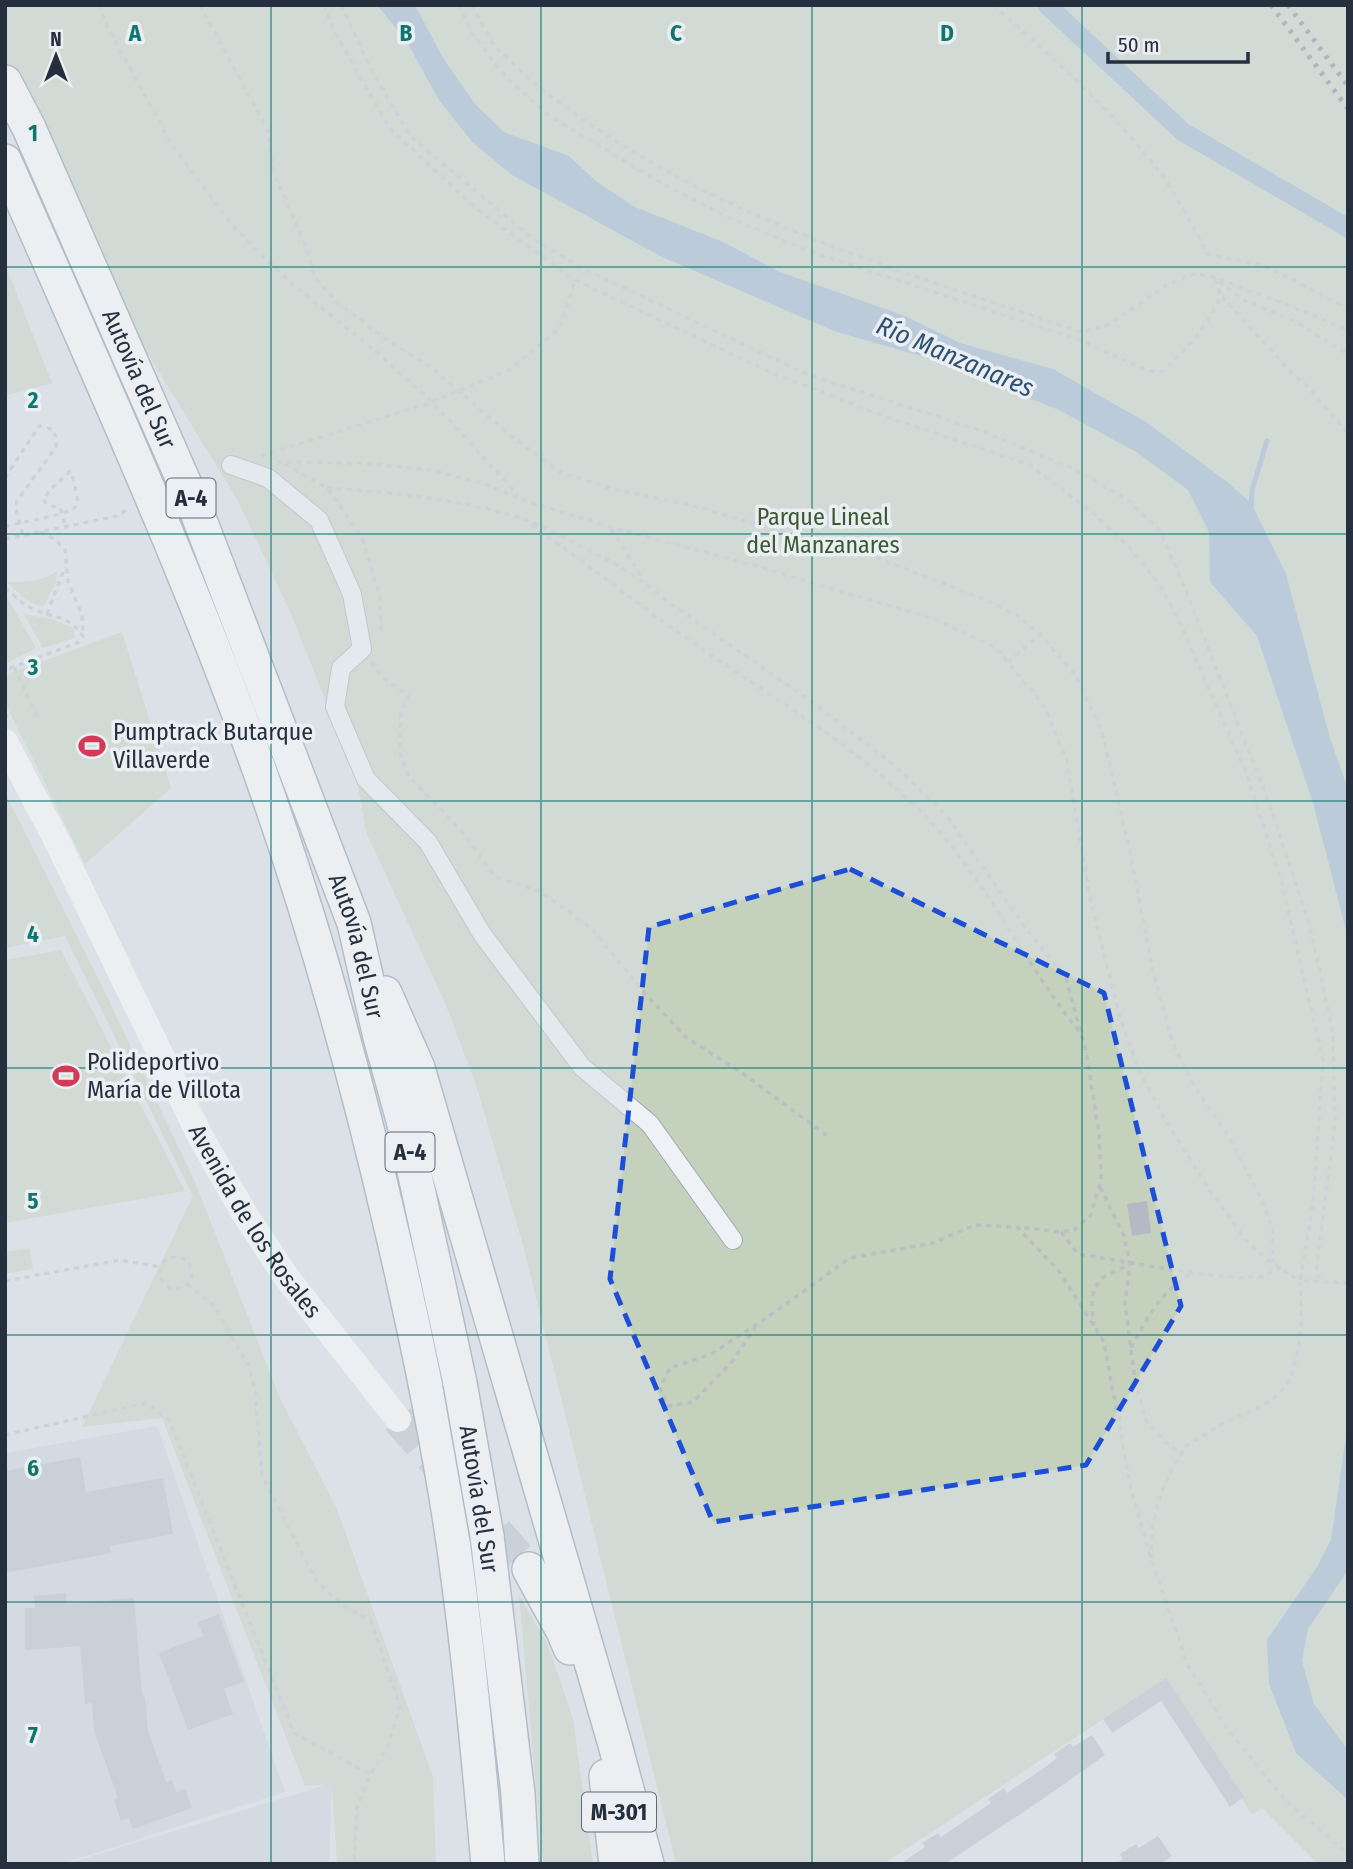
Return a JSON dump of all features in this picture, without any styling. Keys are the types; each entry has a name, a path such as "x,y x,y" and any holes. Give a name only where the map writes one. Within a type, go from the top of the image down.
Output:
{"highway":[{"name":"Autovía del Sur","path":"5,82 29,128 195,507 354,923 411,1157 460,1382 486,1536 518,1794 522,1864"},
{"name":"Autovía del Sur","path":"5,161 152,495 246,734 282,836 339,1020 415,1331 452,1532 473,1702 488,1864"},
{"path":"354,923 418,1069 614,1741 647,1864"},
{"name":"M-301","path":"529,1569 563,1631 579,1671 634,1864"},
{"name":"M-301","path":"604,1759 616,1864"}],"street":[{"path":"240,462 268,478 319,520 352,594 362,649 341,668 335,707 366,779 428,842 482,934 582,1067 650,1124 733,1240"},
{"name":"Avenida de los Rosales","path":"5,742 58,843 200,1136 244,1213 288,1278 398,1419"}],"path":[{"path":"98,5 108,30 172,145 233,225 292,284 374,350 432,402 521,499"},
{"path":"200,5 269,133 272,169 307,249 315,278 347,310 388,341 432,368 512,437 560,472 612,489 687,503 869,555 984,599 1020,617 1076,676 1102,732 1130,852 1154,975 1174,1043 1192,1082 1230,1139 1261,1198 1273,1230 1273,1262"},
{"path":"324,5 333,29 390,129 478,210 575,280 770,372 887,417 1030,465 1092,512 1128,546 1160,585 1247,772 1281,880 1324,1060 1313,1204 1300,1281 1303,1307 1294,1366 1286,1384 1275,1397 1187,1445 1166,1479 1155,1509 1151,1532 1151,1558"},
{"path":"341,5 371,69 410,136 533,239 578,266 806,374 979,430 1073,468 1129,501 1160,531 1269,803 1310,926 1333,1034 1335,1122 1316,1273 1324,1282"},
{"path":"458,5 474,36 508,79 550,116 654,179 725,216 803,249 1080,340 1148,371 1163,371 1180,356 1212,316 1221,296"},
{"path":"472,5 494,45 556,102 634,153 722,201 851,253 1081,332 1106,326 1167,285 1193,274 1214,278 1316,316 1348,331"},
{"path":"993,5 1032,39 1129,135 1161,173 1208,254 1265,266 1348,308"},
{"path":"1214,278 1221,296 1348,433"},
{"path":"1214,278 1246,301 1296,322 1348,355"},
{"path":"240,462 432,402 509,370 560,328 575,280"},
{"path":"5,478 39,426 52,429 56,437 56,447 17,501 23,536"},
{"path":"240,462 360,463 426,469 484,483 521,499 610,527 756,566 937,620 996,649 1044,706 1066,758 1091,903 1121,1021 1139,1070 1163,1116 1208,1188 1246,1240 1300,1281 1348,1283"},
{"path":"5,525 63,513 75,507 77,500 72,474 69,472 43,500 48,505 60,508 63,513 66,527"},
{"path":"327,488 386,491 521,518 606,559 644,581 664,599 812,702 884,757 946,815 1027,930 1066,979 1081,1034 1099,1133 1101,1180 1091,1215 1074,1230 1061,1232 975,1225 933,1243 850,1258 711,1354 670,1368 660,1388 668,1406 693,1402 731,1363 756,1325"},
{"path":"5,539 117,516 133,506"},
{"path":"521,518 572,552 695,645 851,751 911,802 937,829 977,881 1053,999 1081,1034"},
{"path":"610,527 644,581"},
{"path":"5,670 79,642 83,636 82,615 68,581 65,550 55,539 39,532"},
{"path":"47,614 66,565"},
{"path":"5,588 31,608 61,616 71,622 83,636"},
{"path":"1008,662 1045,629"},
{"path":"14,667 39,721"},
{"path":"382,677 409,697 401,712 399,751 409,777 461,830 495,877 539,891 591,928 649,998 686,1037 748,1077 829,1137"},
{"path":"1100,1185 1124,1236 1130,1264 1125,1303 1135,1380 1146,1420 1166,1443 1181,1454"},
{"path":"1017,1227 1059,1271 1104,1342 1131,1490 1188,1666 1226,1727 1285,1800 1348,1854"},
{"path":"1061,1232 1078,1254 1130,1264 1239,1278 1265,1276 1281,1267"},
{"path":"177,1256 185,1259 191,1266 192,1276 187,1284 178,1289 168,1287 160,1279 160,1267 168,1258 177,1256"},
{"path":"5,1281 120,1260 160,1267"},
{"path":"1094,1326 1091,1302 1096,1286 1105,1277 1130,1264"},
{"path":"1130,1349 1157,1303 1175,1283 1192,1273"},
{"path":"187,1284 213,1305 249,1366 256,1391 262,1475 315,1579 341,1604 371,1621 400,1706 388,1745 370,1775 357,1807 354,1864"},
{"path":"1119,1421 1135,1380"},
{"path":"5,1435 146,1403 169,1420 294,1733 370,1775"}],"highlighted area":[{"path":"850,869 1104,993 1181,1306 1086,1465 713,1522 610,1279 649,927"}],"shaded area":[{"path":"157,1426 285,1792 61,1864 5,1864 5,1453"},
{"path":"332,1783 329,1864 66,1864"}],"green space":[{"name":"Parque Lineal del Manzanares","path":"5,5 1348,5 1348,1864 1318,1864 1262,1808 1252,1815 1166,1678 883,1864 676,1864 524,1249 476,1085 445,1003 366,832 357,780 291,614 238,501 137,336 5,62"},
{"path":"5,264 52,383 5,396"},
{"path":"57,571 56,582 44,606 27,600 6,582 39,580"},
{"path":"5,593 36,648 5,664"},
{"path":"24,614 52,619 73,628 75,638 43,648"},
{"name":"Pumptrack Butarque Villaverde","path":"122,632 171,788 85,864 5,703 5,675"},
{"path":"5,793 101,984 195,1182 280,1398 337,1509 433,1777 436,1864 337,1864 332,1784 305,1786 162,1418 82,1427 193,1196 65,936 5,948"},
{"name":"Polideportivo María de Villota","path":"61,950 185,1191 5,1223 5,960"},
{"path":"30,1248 33,1269 5,1274 5,1252"},
{"path":"519,1595 548,1645 573,1719 593,1864 543,1864"}],"water":[{"name":"Río Manzanares","path":"377,5 415,5 443,58 475,104 504,132 569,156 597,182 635,207 723,242 780,272 905,316 960,343 1053,369 1146,422 1226,481 1251,503 1286,574 1330,738 1348,789 1348,938 1313,803 1257,636 1210,582 1209,532 1188,490 1138,453 1059,410 927,358 834,331 660,256 512,175 473,143 439,100 407,42"},
{"path":"1348,1423 1348,1570 1308,1629 1302,1661 1314,1704 1348,1750 1348,1800 1296,1753 1269,1684 1267,1640 1317,1567 1331,1540"}],"building":[{"path":"1147,1201 1151,1233 1132,1236 1127,1204"},
{"path":"80,1457 86,1492 163,1478 173,1534 110,1546 111,1553 5,1573 5,1471"},
{"path":"66,1593 67,1604 134,1598 142,1695 145,1697 148,1731 166,1782 172,1780 176,1792 185,1789 192,1808 133,1829 129,1818 121,1821 114,1800 118,1798 94,1731 92,1703 85,1704 80,1646 25,1650 25,1608 35,1608 34,1596"},
{"path":"219,1614 244,1682 224,1689 233,1714 188,1730 159,1653 203,1636 198,1622"},
{"path":"1166,1678 1244,1797 1230,1807 1161,1701 1112,1733 1103,1719"},
{"path":"1092,1735 1105,1755 1040,1801 945,1864 900,1864 925,1847 922,1843 938,1833 941,1837 991,1803 988,1799 1004,1788 1007,1793 1044,1768 1057,1758 1054,1754 1070,1743 1073,1747"},
{"path":"1158,1836 1172,1856 1160,1864 1115,1864 1123,1859 1120,1854 1136,1844 1139,1848"}],"waterway":[{"path":"1047,5 1183,132 1348,228"},
{"path":"1251,509 1252,490 1267,441"}],"tunnel":[{"path":"398,1419 529,1569"}],"railway":[{"path":"1271,5 1348,109"},
{"path":"1288,5 1348,86"}],"place":[{"name":"Pumptrack Butarque Villaverde","path":"92,746"},
{"name":"Polideportivo María de Villota","path":"66,1076"}]}
